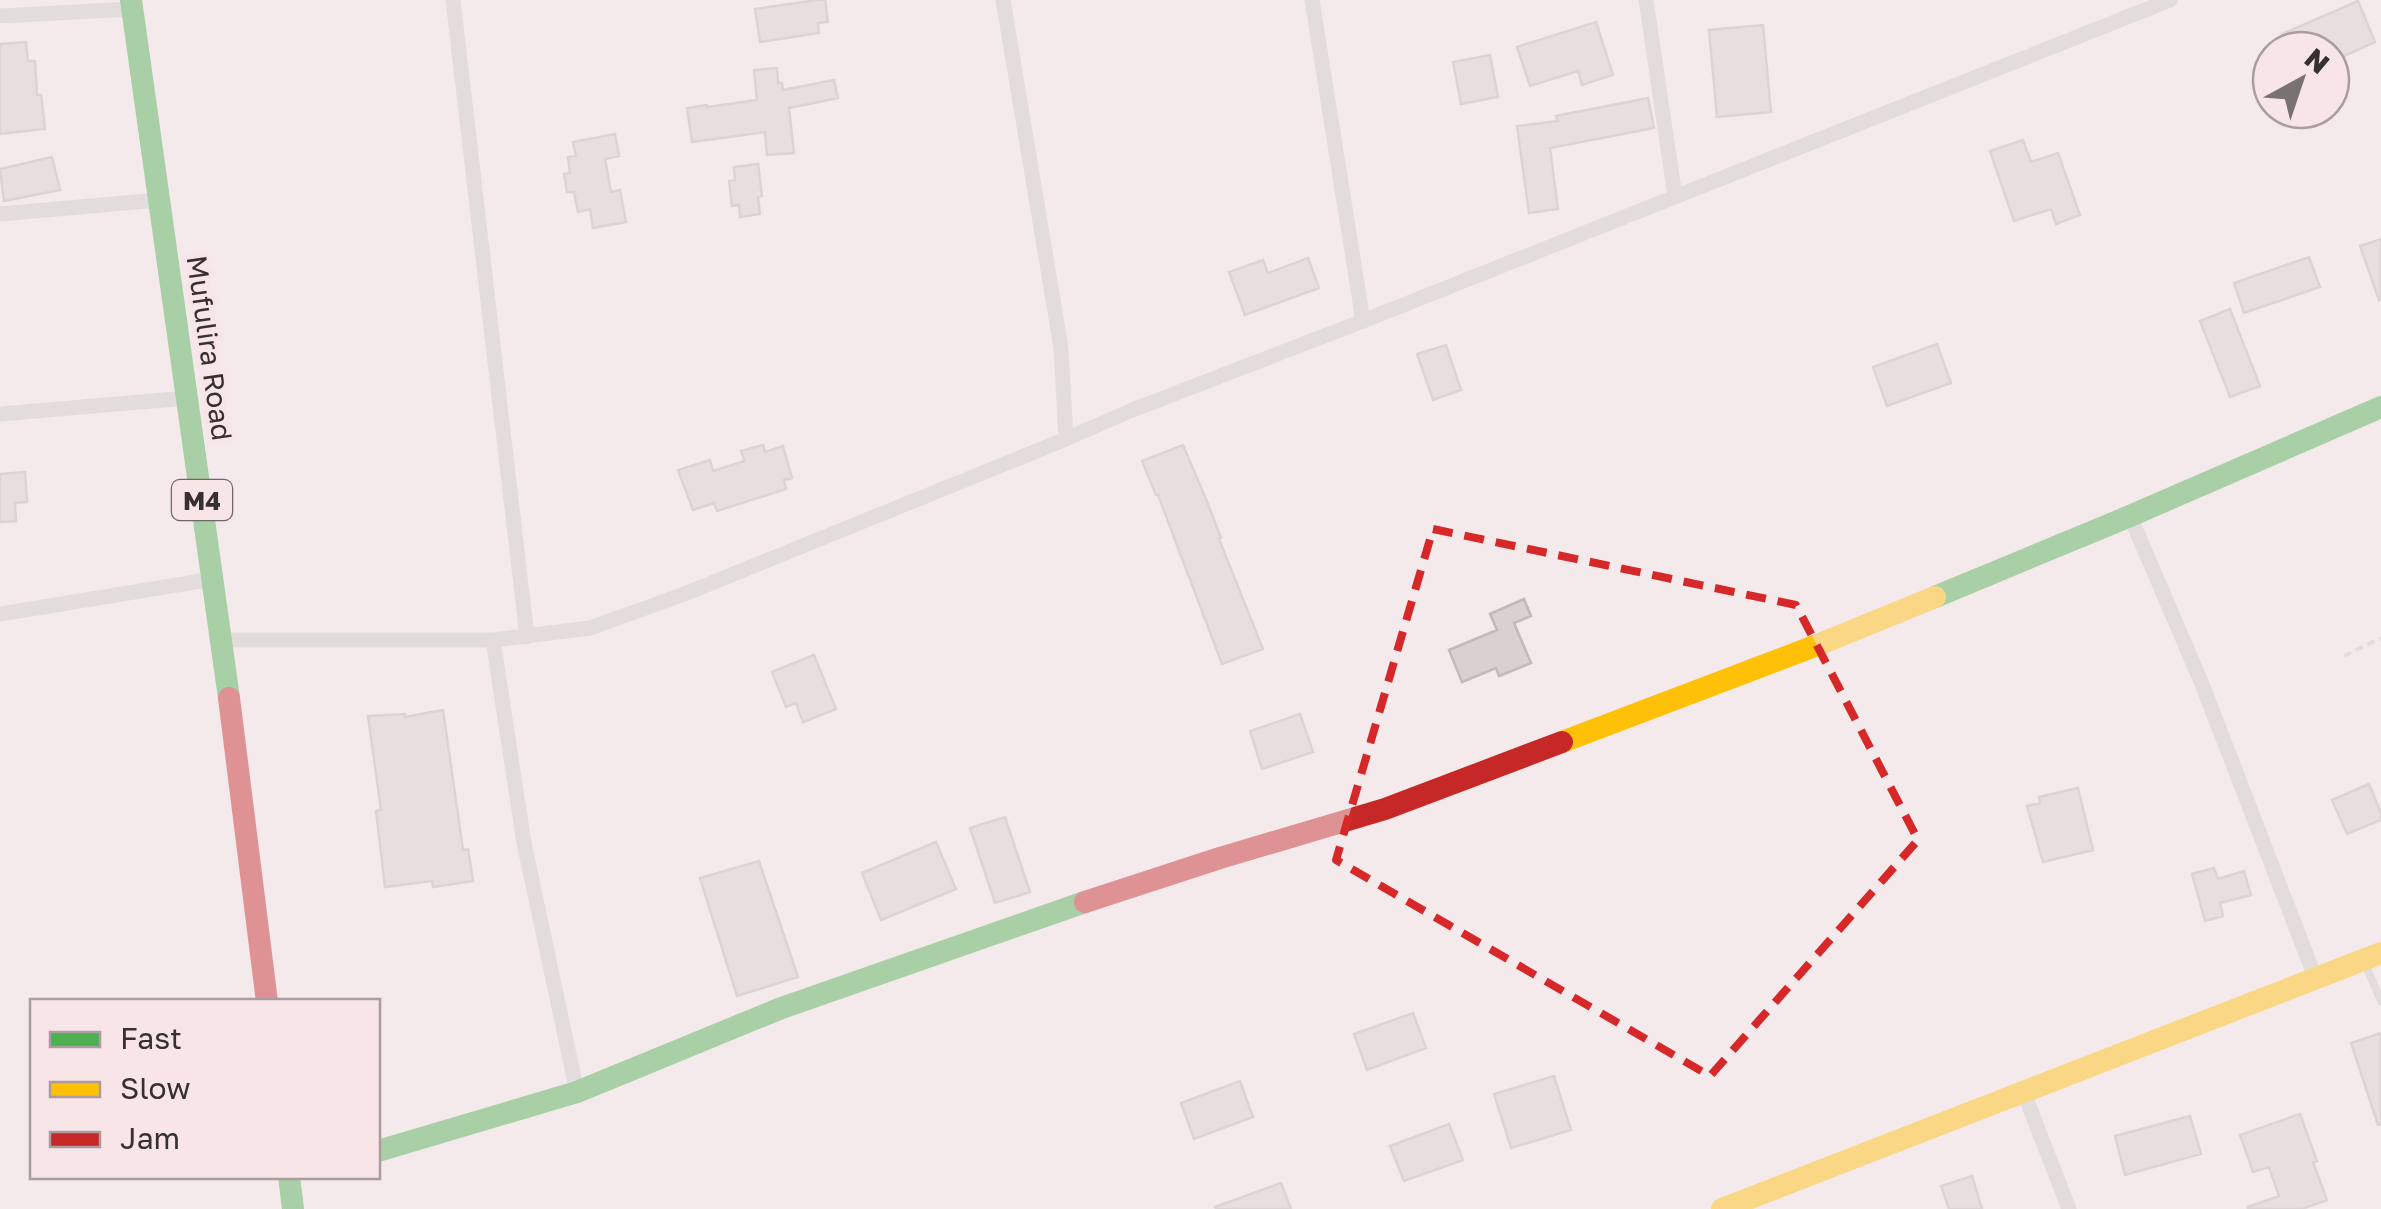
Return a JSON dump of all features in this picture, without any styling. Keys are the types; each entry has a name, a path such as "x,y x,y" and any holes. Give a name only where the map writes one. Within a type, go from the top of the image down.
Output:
{"street":[{"path":"453,0 527,636"},
{"path":"1003,0 1061,348 1066,440"},
{"path":"1312,0 1362,321"},
{"path":"1646,0 1675,196"},
{"path":"222,640 493,640 590,628 687,593 1130,411 2170,0"},
{"path":"0,16 132,5"},
{"name":"Mufulira Road","path":"132,5 222,640 267,999"},
{"path":"0,214 159,200"},
{"path":"0,414 187,398"},
{"path":"380,1149 577,1092 779,1009 1053,913 1385,809 1803,651 2381,408"},
{"path":"2130,516 2202,684 2316,978"},
{"path":"0,614 213,579"},
{"path":"493,640 524,843 577,1092"},
{"path":"1722,1209 2372,957"},
{"path":"2024,1092 2069,1209"},
{"path":"289,1179 292,1209"}],"lane":[{"path":"2372,957 2381,1002"}],"path":[{"path":"2344,656 2381,638"}],"highlighted area":[{"path":"1433,529 1796,605 1918,840 1710,1076 1336,860"}],"building":[{"path":"825,0 828,22 818,23 819,33 760,42 755,9"},
{"path":"2358,1 2375,42 2351,53 2351,30 2291,30"},
{"path":"1596,22 1613,75 1582,85 1578,71 1530,86 1517,47"},
{"path":"1763,25 1771,112 1717,117 1709,30"},
{"path":"26,42 28,61 35,61 45,129 0,134 0,44"},
{"path":"1490,55 1498,97 1461,104 1453,62"},
{"path":"777,68 783,90 834,80 838,98 789,108 794,153 767,155 765,132 692,142 687,108 757,100 754,70"},
{"path":"1648,98 1654,128 1550,148 1558,209 1529,213 1517,126 1558,121 1556,116"},
{"path":"615,134 619,156 605,159 611,192 620,190 626,222 593,228 590,209 578,212 574,192 567,192 564,174 570,173 568,157 576,156 573,142"},
{"path":"2023,140 2031,162 2058,153 2080,215 2056,224 2051,209 2014,221 1990,151"},
{"path":"52,157 60,190 4,201 0,169"},
{"path":"758,164 760,214 740,217 739,205 732,206 729,181 735,180 734,167"},
{"path":"2381,239 2381,299 2379,300 2360,246"},
{"path":"2309,257 2320,287 2244,313 2234,283"},
{"path":"1308,258 1319,288 1245,315 1229,272 1263,260 1268,273"},
{"path":"2230,309 2260,386 2230,397 2200,321"},
{"path":"1937,344 1951,383 1887,406 1873,367"},
{"path":"1446,345 1461,390 1433,400 1417,354"},
{"path":"763,445 765,452 783,446 792,478 784,480 786,489 717,511 714,503 693,510 678,470 710,460 713,471 745,461 741,451"},
{"path":"1183,445 1263,649 1222,664 1142,461"},
{"path":"25,472 27,502 15,503 16,521 0,522 0,474"},
{"path":"1524,599 1531,616 1514,623 1531,663 1499,676 1496,668 1462,682 1449,650 1497,630 1490,614"},
{"path":"814,655 836,709 803,722 796,703 786,707 772,672"},
{"path":"443,710 463,850 468,849 473,881 433,887 432,881 385,887 376,811 381,810 368,716 405,717"},
{"path":"1300,714 1313,752 1262,769 1250,731"},
{"path":"2369,784 2381,820 2347,834 2332,800"},
{"path":"2078,788 2093,850 2043,862 2027,806 2040,803 2039,797"},
{"path":"1005,817 1030,892 995,903 970,828"},
{"path":"936,842 956,889 881,920 862,873"},
{"path":"759,861 798,977 737,996 700,878"},
{"path":"2214,868 2218,879 2244,871 2251,895 2220,903 2223,916 2205,921 2192,874"},
{"path":"1413,1013 1426,1048 1367,1070 1354,1034"},
{"path":"2381,1033 2381,1124 2378,1125 2351,1043"},
{"path":"1554,1076 1571,1130 1511,1148 1494,1094"},
{"path":"1240,1081 1253,1117 1194,1139 1181,1103"},
{"path":"2300,1114 2327,1200 2302,1209 2248,1209 2279,1196 2269,1167 2253,1172 2240,1135"},
{"path":"2190,1116 2201,1154 2125,1175 2115,1136"},
{"path":"1449,1124 1463,1160 1404,1181 1390,1146"},
{"path":"1972,1176 1982,1209 1949,1209 1941,1186"},
{"path":"1281,1183 1291,1209 1215,1207"}],"traffic: fast":[{"path":"131,0 229,698"},
{"path":"1935,597 2381,407"},
{"path":"380,1150 577,1092 779,1009 1085,902"},
{"path":"289,1179 293,1209"}],"traffic: slow":[{"path":"1562,742 1935,597"},
{"path":"1722,1209 2381,953"}],"traffic: jam":[{"path":"229,698 267,999"},
{"path":"1085,902 1385,809 1562,742"}]}
